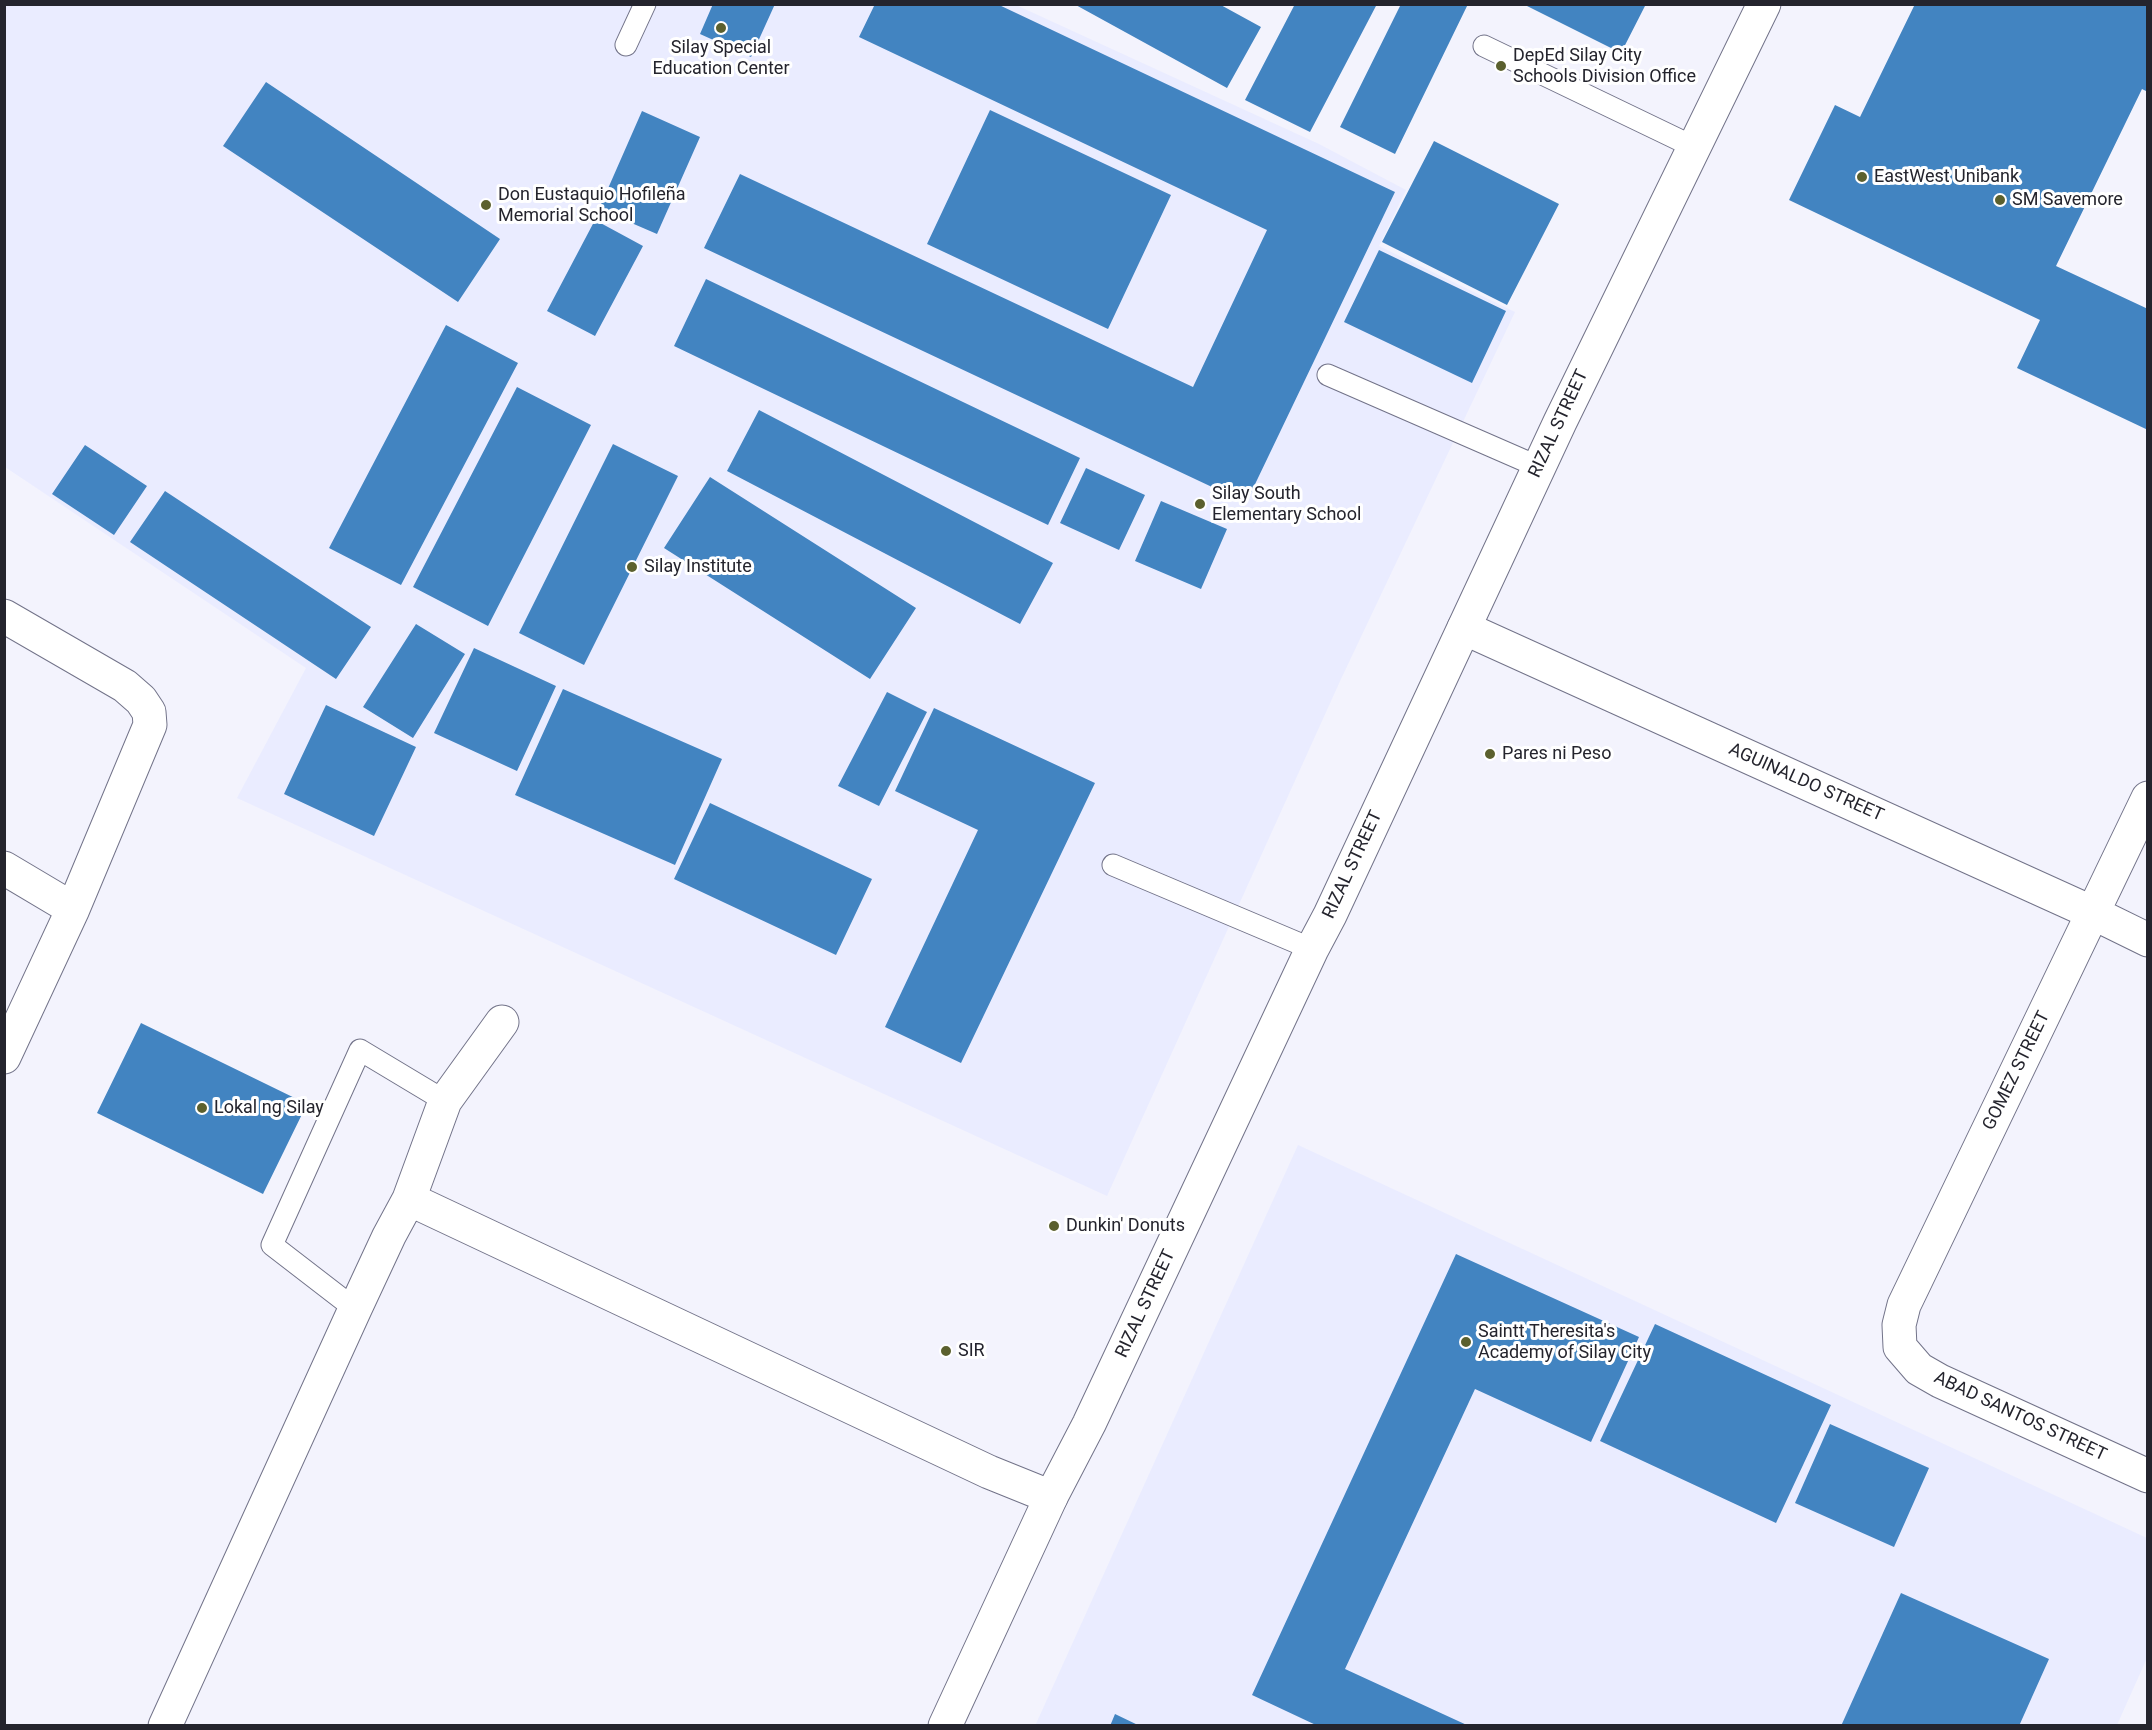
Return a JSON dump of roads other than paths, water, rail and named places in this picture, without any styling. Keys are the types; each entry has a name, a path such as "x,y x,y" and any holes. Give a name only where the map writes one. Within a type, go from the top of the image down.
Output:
{"street":[{"name":"RIZAL STREET","path":"945,1725 1051,1497 1109,1382 1330,915 1539,467 1764,4"},
{"path":"4,616 125,686 141,700 149,712 150,725 73,909 4,1057"},
{"name":"AGUINALDO STREET","path":"1464,628 2148,940"},
{"name":"GOMEZ STREET","path":"1900,1347 1899,1325 1904,1305 2148,798"},
{"path":"4,868 73,909"},
{"path":"165,1725 389,1236 410,1199 445,1101 502,1023"},
{"path":"410,1199 989,1472 1051,1497"},
{"name":"ABAD SANTOS STREET","path":"1900,1347 1919,1369 1940,1381 2148,1476"}],"lane":[{"path":"626,45 645,4"},
{"path":"1484,46 1694,147"},
{"path":"1328,375 1539,467"},
{"path":"1113,865 1312,949"},
{"path":"355,1309 272,1245 360,1050 445,1101"}],"place":[{"name":"Silay Special Education Center","path":"721,28"},
{"name":"DepEd Silay City Schools Division Office","path":"1501,66"},
{"name":"EastWest Unibank","path":"1862,177"},
{"name":"SM Savemore","path":"2000,200"},
{"name":"Don Eustaquio Hofileña Memorial School","path":"486,205"},
{"name":"Silay South Elementary School","path":"1200,504"},
{"name":"Silay Institute","path":"632,567"},
{"name":"Pares ni Peso","path":"1490,754"},
{"name":"Lokal ng Silay","path":"202,1108"},
{"name":"Dunkin' Donuts","path":"1054,1226"},
{"name":"Saintt Theresita's Academy of Silay City","path":"1466,1342"},
{"name":"SIR","path":"946,1351"}]}
